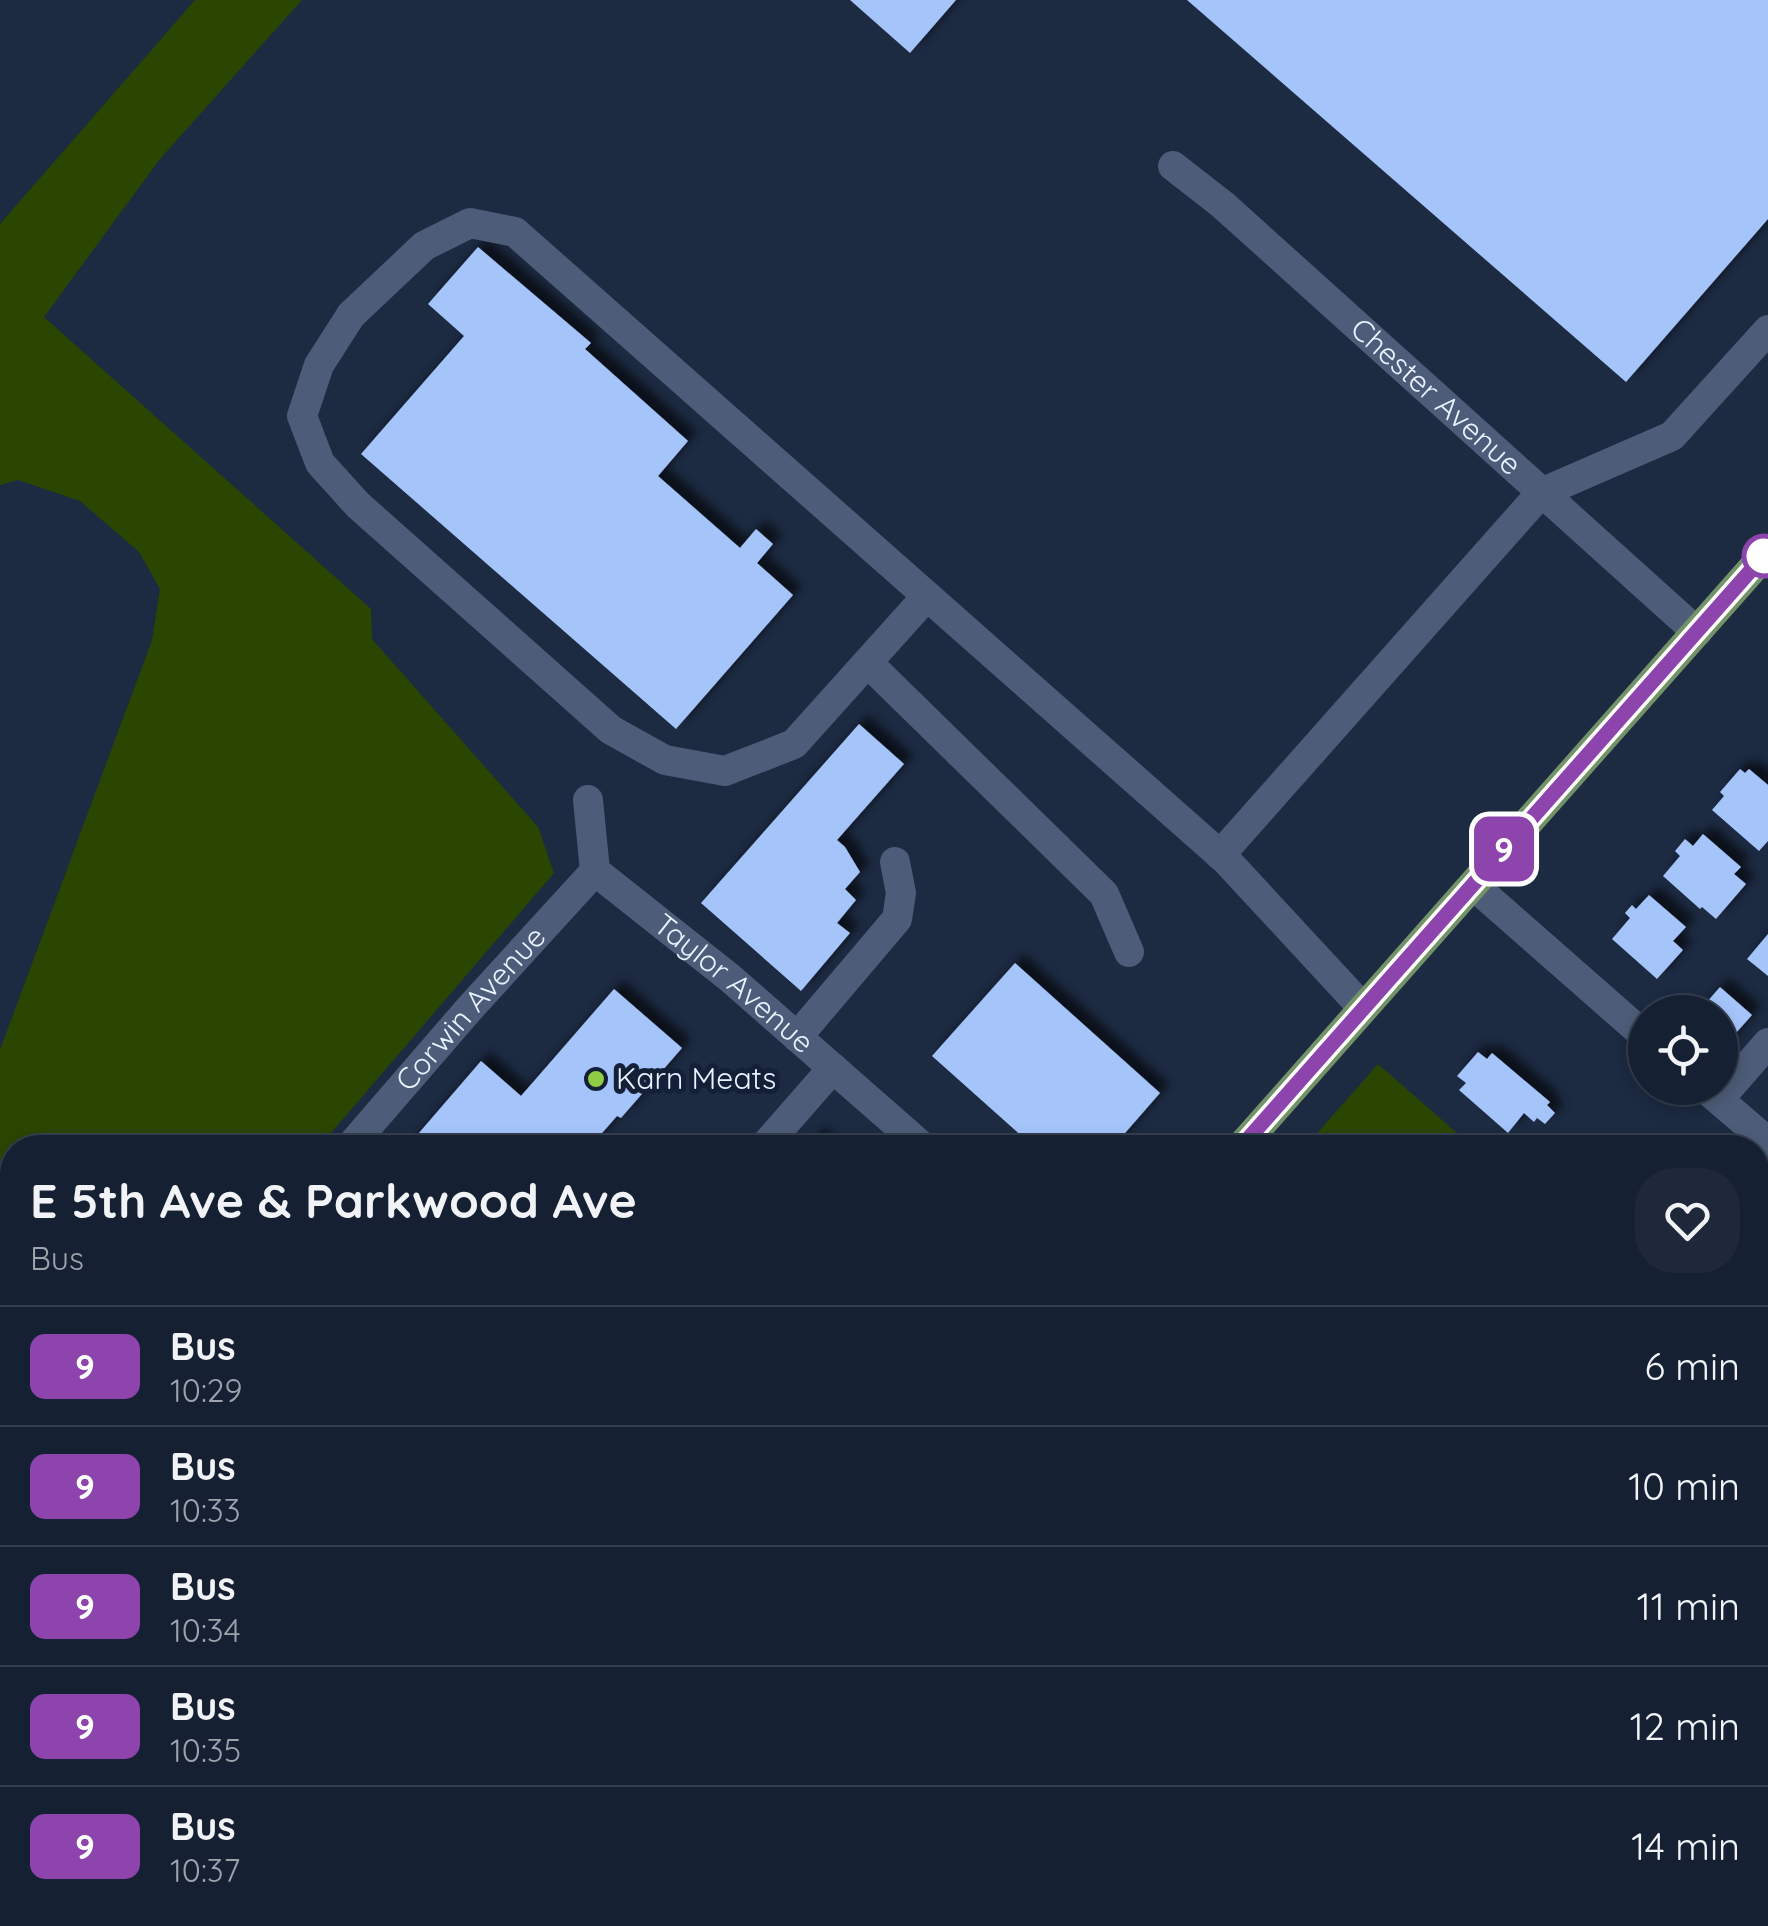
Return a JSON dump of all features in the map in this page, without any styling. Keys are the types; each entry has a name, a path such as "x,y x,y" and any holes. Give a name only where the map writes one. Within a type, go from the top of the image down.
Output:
{"main road":[{"path":"1251,1135 1768,551"}],"street":[{"name":"Chester Avenue","path":"1173,166 1223,205 1697,632"},
{"path":"928,596 794,744 725,770 665,760 611,730 358,505 320,463 302,416 319,365 350,315 424,246 470,223 515,232 928,596 1220,855 1363,1008"},
{"path":"1220,855 1542,493 1672,436 1768,330"},
{"path":"868,663 1104,894 1129,952"},
{"path":"588,800 595,871"},
{"path":"798,1037 897,920 901,893 895,862"},
{"name":"Taylor Avenue","path":"595,871 730,978 909,1135"},
{"name":"Corwin Avenue","path":"361,1135 595,871"},
{"path":"1472,885 1628,1021"},
{"path":"1738,1069 1768,1042"},
{"path":"774,1135 833,1068"},
{"path":"1722,1105 1749,1135"}],"green space":[{"path":"195,0 302,0 160,159 44,317 371,609 372,639 538,827 554,873 329,1135 0,1135 0,1050 152,640 160,589 139,552 80,501 18,480 0,485 0,224"},
{"path":"1378,1064 1459,1135 1316,1135"}],"building":[{"path":"850,0 956,0 910,53"},
{"path":"1187,0 1768,0 1768,219 1626,382"},
{"path":"478,247 591,343 585,349 688,441 658,476 740,548 756,529 773,544 757,563 793,595 676,729 361,454 464,336 428,304"},
{"path":"859,724 904,764 837,840 860,872 845,889 856,900 837,923 850,933 801,991 701,903"},
{"path":"1740,769 1745,773 1749,769 1768,785 1768,841 1759,851 1712,810 1724,796 1720,792"},
{"path":"1703,834 1741,867 1734,874 1746,884 1716,919 1663,876 1680,856 1675,851 1685,839 1693,846"},
{"path":"1649,895 1686,927 1673,941 1683,950 1657,979 1612,939 1630,918 1625,913 1632,905 1636,909"},
{"path":"1768,934 1768,976 1747,959"},
{"path":"1015,963 1160,1093 1123,1135 1020,1135 932,1056"},
{"path":"1720,987 1729,995 1713,995"},
{"name":"Karn Meats","path":"614,989 682,1048 621,1118 617,1116 600,1135 417,1135 481,1061 521,1096"},
{"path":"1738,1003 1752,1015 1738,1031"},
{"path":"1478,1052 1487,1059 1492,1053 1550,1102 1547,1105 1555,1113 1545,1124 1537,1118 1534,1122 1524,1113 1508,1133 1459,1090 1466,1083 1457,1076"}],"bus line":[{"name":"9","path":"1251,1135 1768,551"}],"place":[{"name":"Karn Meats","path":"596,1079"}]}
